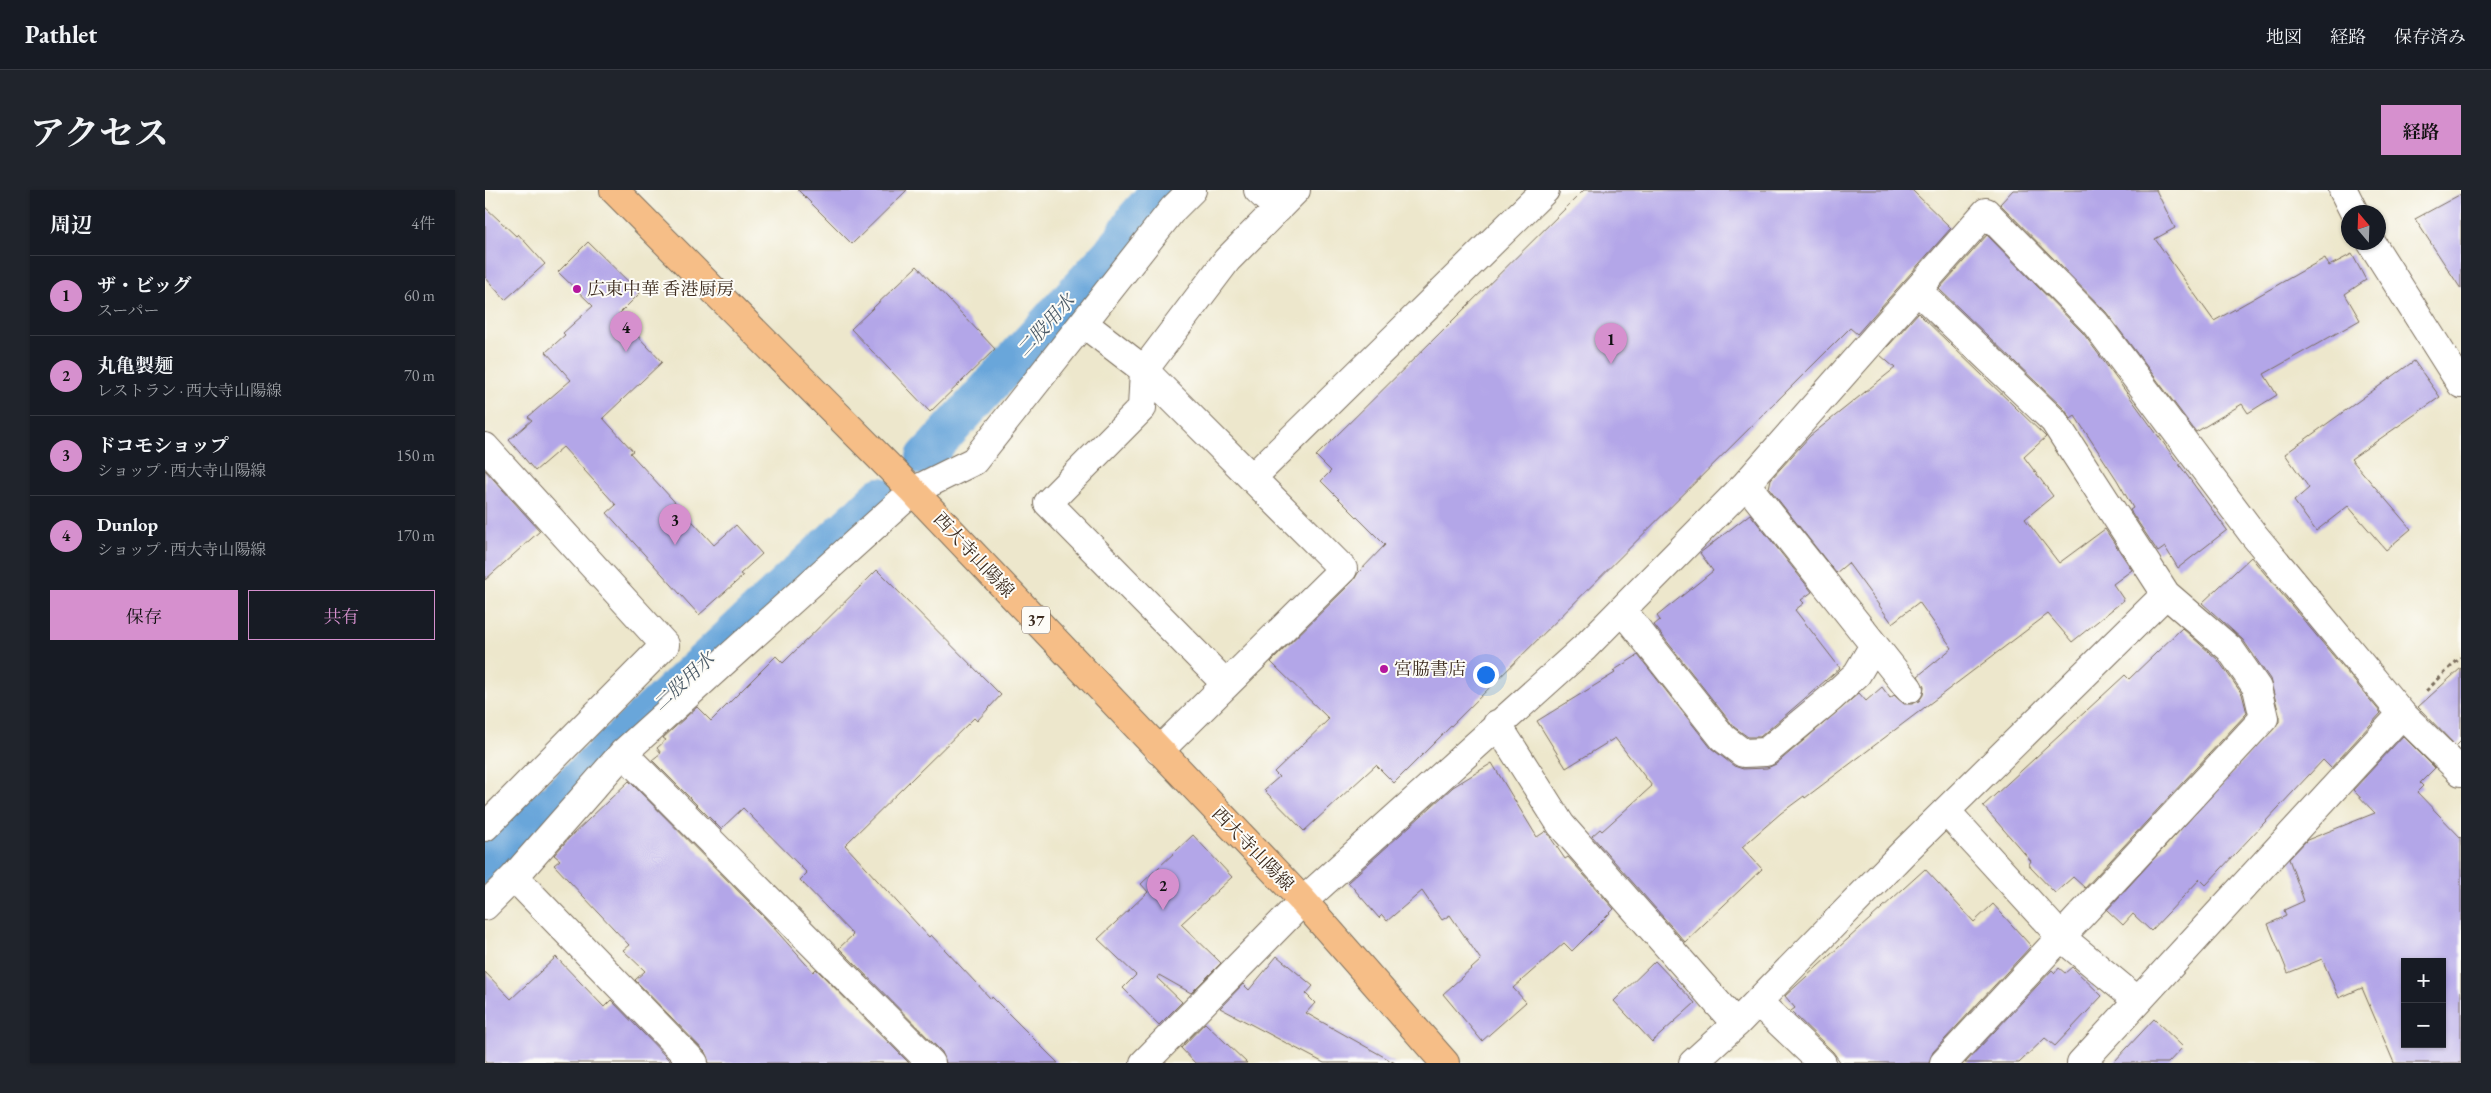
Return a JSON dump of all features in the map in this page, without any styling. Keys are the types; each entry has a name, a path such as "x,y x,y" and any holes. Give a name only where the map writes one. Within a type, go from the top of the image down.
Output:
{"main road":[{"name":"西大寺山陽線","path":"614,190 913,491 1303,901 1445,1063"}],"street":[{"path":"485,906 514,877 623,753 913,491 973,461 1173,209 1192,190"},
{"path":"1226,684 1048,503 1142,408 1144,370 1227,260 1287,199 1258,190"},
{"path":"1252,478 1545,190"},
{"path":"2343,190 2350,205"},
{"path":"1144,1063 1303,901 1497,724 1585,647 1747,484 1986,212 2095,323 2253,534 2402,714 2461,772"},
{"path":"2376,250 2461,384"},
{"path":"1918,291 2054,421 2167,594 2230,649 2257,688 2264,718 2062,938 1944,1063"},
{"path":"1083,323 1144,370 1343,569 1159,751"},
{"path":"485,447 665,645 485,827"},
{"path":"1747,484 1909,689"},
{"path":"1693,1063 1736,1024 1946,810 2167,594"},
{"path":"1622,610 1723,738 1743,753 1766,752 1831,698 1857,674 1874,644"},
{"path":"2081,1063 2402,714"},
{"path":"1497,724 1561,825 1736,1024"},
{"path":"623,753 931,1063"},
{"path":"1946,810 2062,938 2138,1001"},
{"path":"514,877 694,1063"},
{"path":"1758,1002 1822,1063"}],"path":[{"path":"2402,714 2461,656"}],"building":[{"path":"798,190 907,190 852,244"},
{"path":"1584,190 1912,190 1951,228 1857,334 1850,328 1394,783 1376,765 1304,831 1264,790 1279,777 1274,772 1329,719 1271,662 1354,580 1358,573 1385,545 1321,481 1331,471 1316,456"},
{"path":"2013,190 2156,190 2175,228 2155,239 2214,321 2325,258 2329,266 2352,254 2366,280 2345,294 2360,320 2264,374 2277,395 2248,413 2242,404 2196,432 2106,312 2000,204"},
{"path":"2461,194 2461,289 2415,219"},
{"path":"485,207 516,236 518,234 545,264 505,300 485,277"},
{"path":"1987,235 2083,333 2227,530 2178,568 2165,547 2158,552 2130,510 2133,508 2117,480 2075,416 2071,419 2065,410 1939,289"},
{"path":"588,242 640,293 618,315 662,362 603,418 633,451 630,453 714,545 736,525 762,554 740,574 743,576 699,615 607,513 616,505 563,447 535,471 509,440 532,420 528,417 571,380 546,352 565,335 563,333 593,306 558,272"},
{"path":"917,266 995,349 930,412 851,329"},
{"path":"1918,313 2046,437 2024,457 2053,496 2025,519 2059,563 2105,529 2132,570 2113,584 2124,600 2072,642 2048,614 1805,798 1804,796 1781,813 1742,847 1762,869 1685,942 1592,836 1600,829 1602,831 1652,786 1615,738 1566,768 1537,721 1615,673 1613,671 1638,655 1711,748 1734,766 1743,769 1767,768 1776,764 1859,693 1866,701 1882,687 1890,698 1894,695 1904,704 1912,704 1919,701 1923,695 1924,687 1918,676 1952,648 1919,602 1892,623 1848,563 1836,573 1769,488 1771,479 1810,436 1895,368 1880,355"},
{"path":"2414,361 2440,397 2351,459 2411,529 2386,550 2348,506 2316,531 2294,501 2309,488 2285,454"},
{"path":"485,470 540,531 485,580"},
{"path":"1750,514 1812,592 1801,600 1804,603 1795,610 1840,668 1760,737 1748,737 1734,727 1654,625 1660,620 1657,616 1713,571 1700,553"},
{"path":"2251,557 2381,713 2331,768 2323,760 2206,885 2200,879 2151,931 2133,914 2123,925 2107,910 2279,722 2279,714 2270,679 2243,640 2202,603"},
{"path":"877,570 1001,695 977,721 974,718 845,845 929,937 931,935 991,999 992,997 1058,1063 946,1063 942,1052 839,948 853,935 800,880 807,873 743,808 721,829 652,760 661,753 657,748 666,740 663,738 697,707 711,721 776,656 783,663"},
{"path":"2182,628 2218,660 2242,694 2247,713 2085,888 2073,877 2055,893 2031,868 2029,864 2031,861 1983,806 2125,675 2129,679"},
{"path":"2461,668 2461,741 2456,746 2418,707"},
{"path":"2403,736 2435,768 2420,783 2423,786 2417,792 2461,838 2461,1063 2394,1063 2362,988 2339,998 2322,959 2288,973 2268,924 2286,916 2284,910 2304,901 2289,859 2307,840 2375,813 2353,790"},
{"path":"1492,763 1537,837 1546,831 1565,859 1568,857 1614,909 1572,951 1564,943 1513,988 1526,1002 1482,1041 1443,994 1481,960 1450,915 1442,920 1422,891 1387,921 1382,915 1379,918 1348,882 1453,787"},
{"path":"629,781 764,917 813,972 816,969 909,1063 709,1063 705,1052 635,980 645,971 623,950 629,945 554,865 560,860 554,855 569,838"},
{"path":"1193,835 1232,877 1181,924 1221,963 1191,993 1159,975 1157,978 1182,1002 1159,1025 1123,988 1136,975 1098,939 1148,892 1141,884"},
{"path":"1925,869 1974,922 1993,904 2031,946 1933,1052 1929,1063 1841,1063 1833,1052 1791,1011 1795,1008 1785,996"},
{"path":"1277,956 1313,986 1306,994 1315,1003 1306,1013 1395,1063 1324,1063 1220,1008 1243,984 1249,990"},
{"path":"556,957 604,1007 611,1000 672,1063 485,1063 485,972 511,999"},
{"path":"1655,961 1695,1003 1652,1042 1614,1001"},
{"path":"2072,967 2102,996 2055,1046 2045,1038 2019,1063 1965,1063 2052,970 2055,973 2059,968 2065,973"},
{"path":"2154,1019 2183,1047 2168,1063 2113,1063"},
{"path":"1205,1023 1247,1063 1195,1063 1181,1048"}],"waterway":[{"name":"二股用水","path":"925,457 1120,243 1136,217 1160,190"},
{"name":"二股用水","path":"485,866 880,496"}],"place":[{"name":"広東中華 香港厨房","path":"577,289"},
{"name":"Dunlop","path":"626,352"},
{"name":"ザ・ビッグ","path":"1611,364"},
{"name":"ドコモショップ","path":"675,545"},
{"name":"宮脇書店","path":"1384,669"},
{"name":"丸亀製麺","path":"1163,910"}]}
